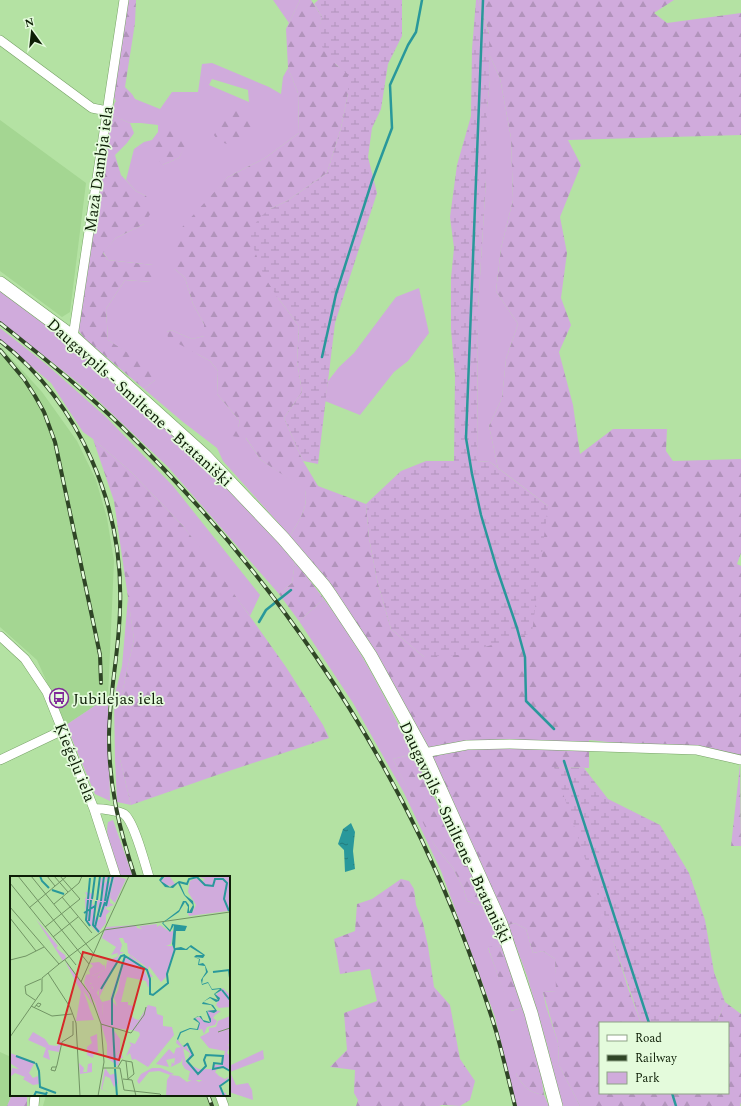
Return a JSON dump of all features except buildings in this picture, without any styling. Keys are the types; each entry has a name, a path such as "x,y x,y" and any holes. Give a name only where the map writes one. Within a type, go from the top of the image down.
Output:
{"main road":[{"name":"Daugavpils - Smiltene - Bratanišķi","path":"0,283 73,337 205,456 283,538 324,586 370,655 424,753 501,924 531,1013 556,1106"}],"street":[{"name":"Mazā Dambja iela","path":"73,337 124,0"},
{"path":"0,40 92,108 107,112"},
{"name":"Ķieģeļu iela","path":"0,636 25,659 47,692 94,809 102,808 125,814 133,827 149,876"},
{"path":"0,760 63,730"},
{"path":"424,753 467,745 510,744 697,750 741,760"},
{"path":"94,809 116,876"},
{"path":"34,1106 35,1096"},
{"path":"220,1096 224,1106"}],"shaded area":[{"path":"0,120 86,183 70,312 62,317 0,271"},
{"path":"2,348 42,392 77,441 96,480 107,518 114,561 108,697 66,725 37,660 0,627 0,350"},
{"path":"0,1052 10,1057 10,1096 12,1096 7,1106 0,1106"},
{"path":"46,1096 215,1096 219,1106 43,1106"}],"green space":[{"path":"127,0 136,0 135,23 125,87 132,94 124,101 116,102 114,97"},
{"path":"273,0 300,0 289,23"},
{"path":"300,0 311,0 322,17 319,31 336,65 348,73 348,93 341,128 327,173 287,201 270,209 278,298 299,326 297,361 302,392 284,418 303,461 318,486 366,504 369,538 377,580 391,629 424,657 548,506 498,468 489,426 502,398 506,359 518,324 496,291 501,248 513,200 511,138 500,78 489,54 489,33 478,0 674,0 654,13 667,23 741,13 741,135 568,140 581,165 560,217 567,253 561,298 571,325 559,352 573,405 580,454 613,429 667,429 666,451 673,461 741,459 741,553 737,564 741,566 741,756 589,740 589,768 555,767 593,876 628,988 641,1022 599,1022 599,1094 729,1094 729,1022 717,1022 725,1002 741,1014 740,1106 580,1106 559,1065 558,1043 543,992 556,991 555,959 543,951 533,953 526,929 515,923 508,925 404,706 290,536 300,519 306,502 305,490 261,460 246,438 223,435 224,428 238,427 240,421 217,394 218,371 210,361 168,338 167,332 171,330 192,339 204,336 204,324 193,304 185,278 175,269 174,236 228,177 265,158 299,133 298,93 288,68 286,29"},
{"path":"318,0 402,0 402,36 388,64 381,109 372,128 368,157 377,193 335,323 318,464 303,461 284,418 302,392 297,361 299,326 264,276 250,238 255,224 260,217 270,209 287,201 327,173 341,128 348,93 348,74 332,61 321,43 319,30 322,17 314,4"},
{"path":"476,0 478,0 489,34 490,80 487,109 486,179 478,310 477,461 490,462 548,506 532,633 458,655 424,657 391,629 377,580 369,538 366,504 401,471 426,461 454,461 455,376 451,329 451,278 454,248 450,217 457,165 471,116 472,49"},
{"path":"489,54 500,78 511,138 513,200 501,248 496,291 518,324 506,359 502,398 489,426 498,468 490,462 477,461 478,310 486,179 486,117 490,80"},
{"path":"212,63 269,87 281,94 283,77 288,68 298,93 299,133 265,158 228,177 210,198 175,269 185,278 193,304 204,324 204,336 192,339 171,330 167,332 210,361 218,371 217,394 240,421 238,427 261,460 305,489 306,502 300,519 290,536 223,461 217,448 144,389 155,380 130,355 108,340 106,309 125,280 151,282 153,265 108,260 103,252 116,238 144,224 146,196 136,191 126,180 134,149 144,142 152,140 158,132 158,125 130,123 111,115 115,102 126,99 132,94 135,99 160,109 172,92 198,92 202,64","holes":["212,79 248,90 249,102 209,85","186,143 179,158 162,165"]},
{"path":"228,108 251,113 256,125 243,146 230,145 218,141 214,135"},
{"path":"109,114 130,123 134,133 127,143 115,155 121,175 136,191 146,196 154,208 144,224 116,238 103,253 108,260 153,265 157,276 151,282 125,280 106,309 108,340 156,371 155,380 144,389 85,339 79,331"},
{"path":"166,128 179,133 187,143 179,158 162,165 150,147"},
{"path":"419,288 429,333 408,361 394,372 360,415 325,401 328,381 339,367 354,353 396,297"},
{"path":"0,290 66,340 178,440 276,537 295,561 292,583 279,594 168,467 86,389 0,321"},
{"path":"0,328 47,365 107,418 173,486 260,595 250,616 183,526 130,471 83,432 51,383 0,340"},
{"path":"93,439 130,471 183,526 212,563 286,667 323,725 329,738 131,805 120,759 120,711 121,698 134,639 114,501"},
{"path":"295,561 324,599 299,621 279,594 292,583"},
{"path":"128,597 134,639 121,698 120,759 131,805 117,802 114,698 122,666"},
{"path":"324,599 361,655 383,694 413,754 393,759 435,846 453,868 464,890 467,901 483,906 503,946 488,948 511,1011 526,1007 539,1059 516,1074 527,1088 544,1095 549,1106 516,1106 495,1017 441,871 404,793 353,703 299,621"},
{"path":"108,697 110,801 95,794 66,725"},
{"path":"413,754 473,877 483,906 467,901 464,890 453,868 435,846 425,827 393,759"},
{"path":"740,764 741,846 731,846"},
{"path":"554,767 584,768 608,799 660,825 689,873 705,920 714,972 725,1002 717,1022 641,1022"},
{"path":"113,820 133,876 121,876 109,843 107,829 108,822"},
{"path":"401,879 409,881 414,889 416,905 423,923 428,946 434,987 450,1005 460,1059 475,1081 470,1100 460,1106 356,1106 358,1100 354,1093 355,1070 330,1067 347,1050 344,1013 377,1001 370,969 340,974 334,939 355,931 357,904 372,899"},
{"path":"515,923 526,929 533,953 543,951 555,959 557,991 543,992 558,1043 559,1065 580,1106 562,1106 547,1045 527,976 508,925"},
{"path":"503,946 526,1007 510,1011 488,947"},
{"path":"263,1050 264,1059 230,1072 230,1066"},
{"path":"539,1059 544,1095 527,1088 516,1074 524,1065"},
{"path":"230,1072 236,1085 248,1083 252,1090 253,1100 230,1092"},
{"path":"12,1096 27,1096 27,1106 7,1106"}],"water":[{"path":"351,823 355,832 353,851 355,869 345,872 344,850 338,844 343,829"}],"waterway":[{"path":"322,357 336,294 372,181 392,128 390,85 408,45 416,32 422,0"},
{"path":"483,0 466,438 481,515 525,657 526,701 554,729"},
{"path":"259,622 266,610 291,590"},
{"path":"564,761 649,1022"},
{"path":"672,1094 676,1106"}],"railway":[{"path":"0,323 47,360 92,399 174,480 224,536 272,595 316,656 357,720 394,786 428,853 458,923 483,990 504,1059 515,1106"},
{"path":"0,341 29,366 53,395 75,427 92,460 105,496 114,533 119,571 120,609 109,722 111,774 116,809 135,876"},
{"path":"0,350 24,379 35,396 44,412 55,442 100,655 101,683"},
{"path":"208,1096 212,1106"}],"place":[{"name":"Jubilejas iela","path":"59,698"}]}
